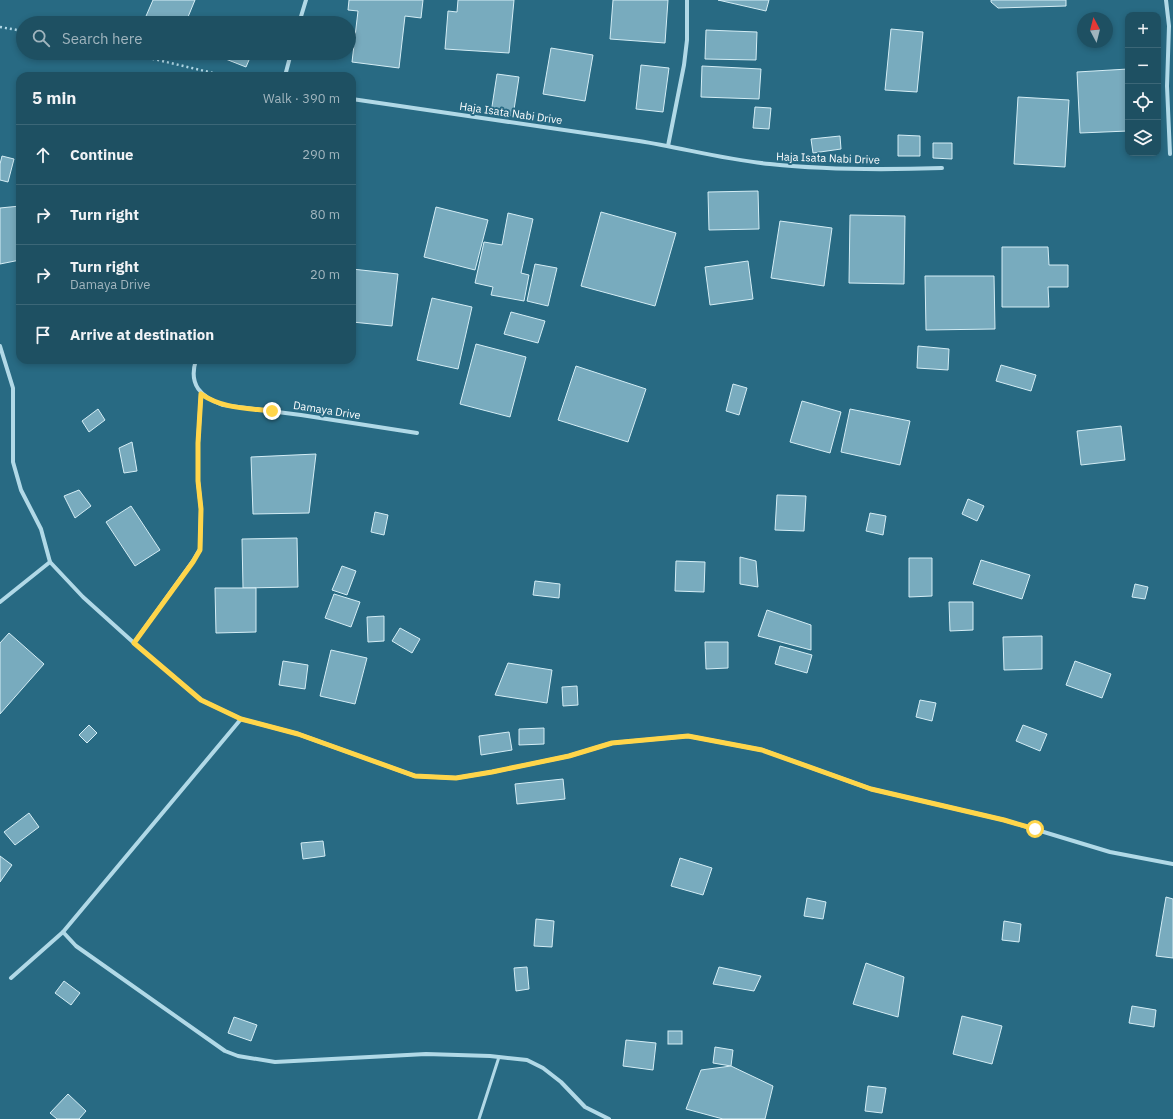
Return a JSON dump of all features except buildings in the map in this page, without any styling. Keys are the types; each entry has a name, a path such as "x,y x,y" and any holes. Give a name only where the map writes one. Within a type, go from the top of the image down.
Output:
{"street":[{"path":"301,16 306,0"},
{"path":"668,146 684,64 687,40 687,0"},
{"path":"1166,0 1169,26 1167,86 1170,154"},
{"path":"286,72 289,60"},
{"name":"Haja Isata Nabi Drive","path":"356,100 668,146 733,160 829,168 905,170 942,168"},
{"path":"0,346 13,388 13,462 21,490 41,529 50,562 83,597 201,700 241,719 298,734 415,776 456,778 562,757 612,743 688,736 762,750 871,789 1004,820 1110,852 1173,864"},
{"path":"134,643 193,562 200,550 201,509 198,481 198,443 201,394 194,382 195,364"},
{"name":"Damaya Drive","path":"201,394 211,401 223,405 417,432"},
{"path":"0,602 50,562"},
{"path":"11,978 63,932 241,719"},
{"path":"63,932 76,946 225,1051 238,1056 275,1062 426,1054 499,1057 527,1060 543,1068 561,1082 585,1107 609,1119"}],"lane":[{"path":"479,1119 499,1057"}],"path":[{"path":"0,27 16,30"},
{"path":"158,60 209,72"}],"route":[{"path":"272,411 223,405 211,401 201,394 198,443 198,481 201,509 200,550 193,562 134,643 201,700 241,719 298,734 415,776 456,778 569,756 612,743 688,736 762,750 871,789 1004,820 1035,829"}]}
